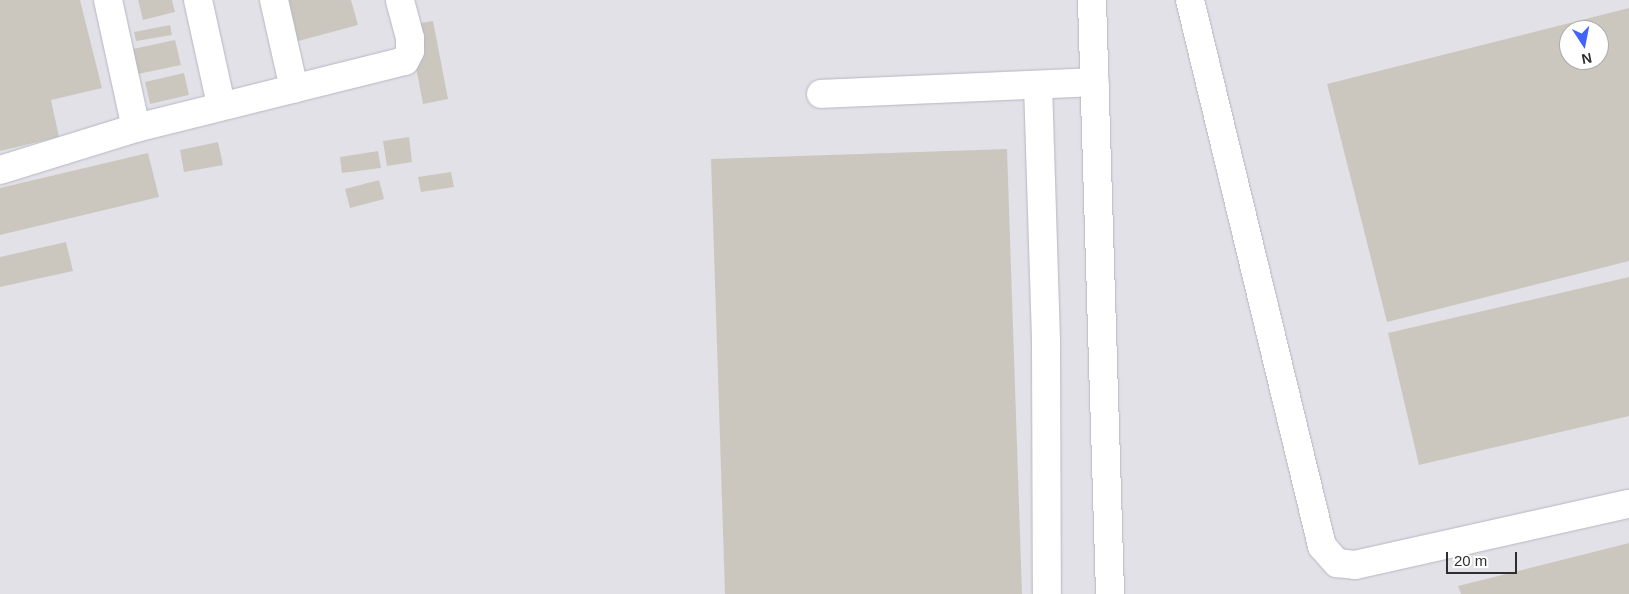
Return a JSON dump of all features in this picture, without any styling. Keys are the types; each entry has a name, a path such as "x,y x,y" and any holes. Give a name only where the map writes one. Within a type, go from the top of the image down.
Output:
{"lane":[{"path":"108,0 136,128"},
{"path":"198,0 221,105"},
{"path":"274,0 294,90"},
{"path":"0,170 136,128 221,105 294,90 405,61 410,51 410,38 400,0"},
{"path":"1092,0 1110,594"},
{"path":"1190,0 1322,546 1337,563 1354,565 1629,504"},
{"path":"821,94 1095,82"},
{"path":"1038,84 1046,345 1047,594"}],"shaded area":[{"path":"0,0 1629,0 1629,594 0,594"}],"building":[{"path":"0,0 80,0 102,88 51,100 59,137 0,151"},
{"path":"138,0 172,0 175,12 143,20"},
{"path":"279,0 351,0 358,25 291,43"},
{"path":"1629,8 1629,261 1387,322 1327,84 1559,26 1559,70 1609,70 1609,20 1581,20"},
{"path":"433,21 448,99 423,104 408,25"},
{"path":"170,25 172,35 136,41 134,32"},
{"path":"175,40 181,65 138,74 133,49"},
{"path":"184,73 189,95 150,104 145,82"},
{"path":"409,137 412,162 387,166 383,141"},
{"path":"218,142 223,165 184,172 180,150"},
{"path":"1007,149 1022,594 725,594 711,159"},
{"path":"378,151 381,168 342,173 340,157"},
{"path":"148,153 159,197 0,235 0,188"},
{"path":"451,172 454,187 421,192 418,177"},
{"path":"379,180 384,199 350,208 345,189"},
{"path":"66,242 73,271 0,287 0,257"},
{"path":"1629,277 1629,416 1419,465 1388,333"},
{"path":"1629,543 1629,594 1461,594 1458,586"}]}
